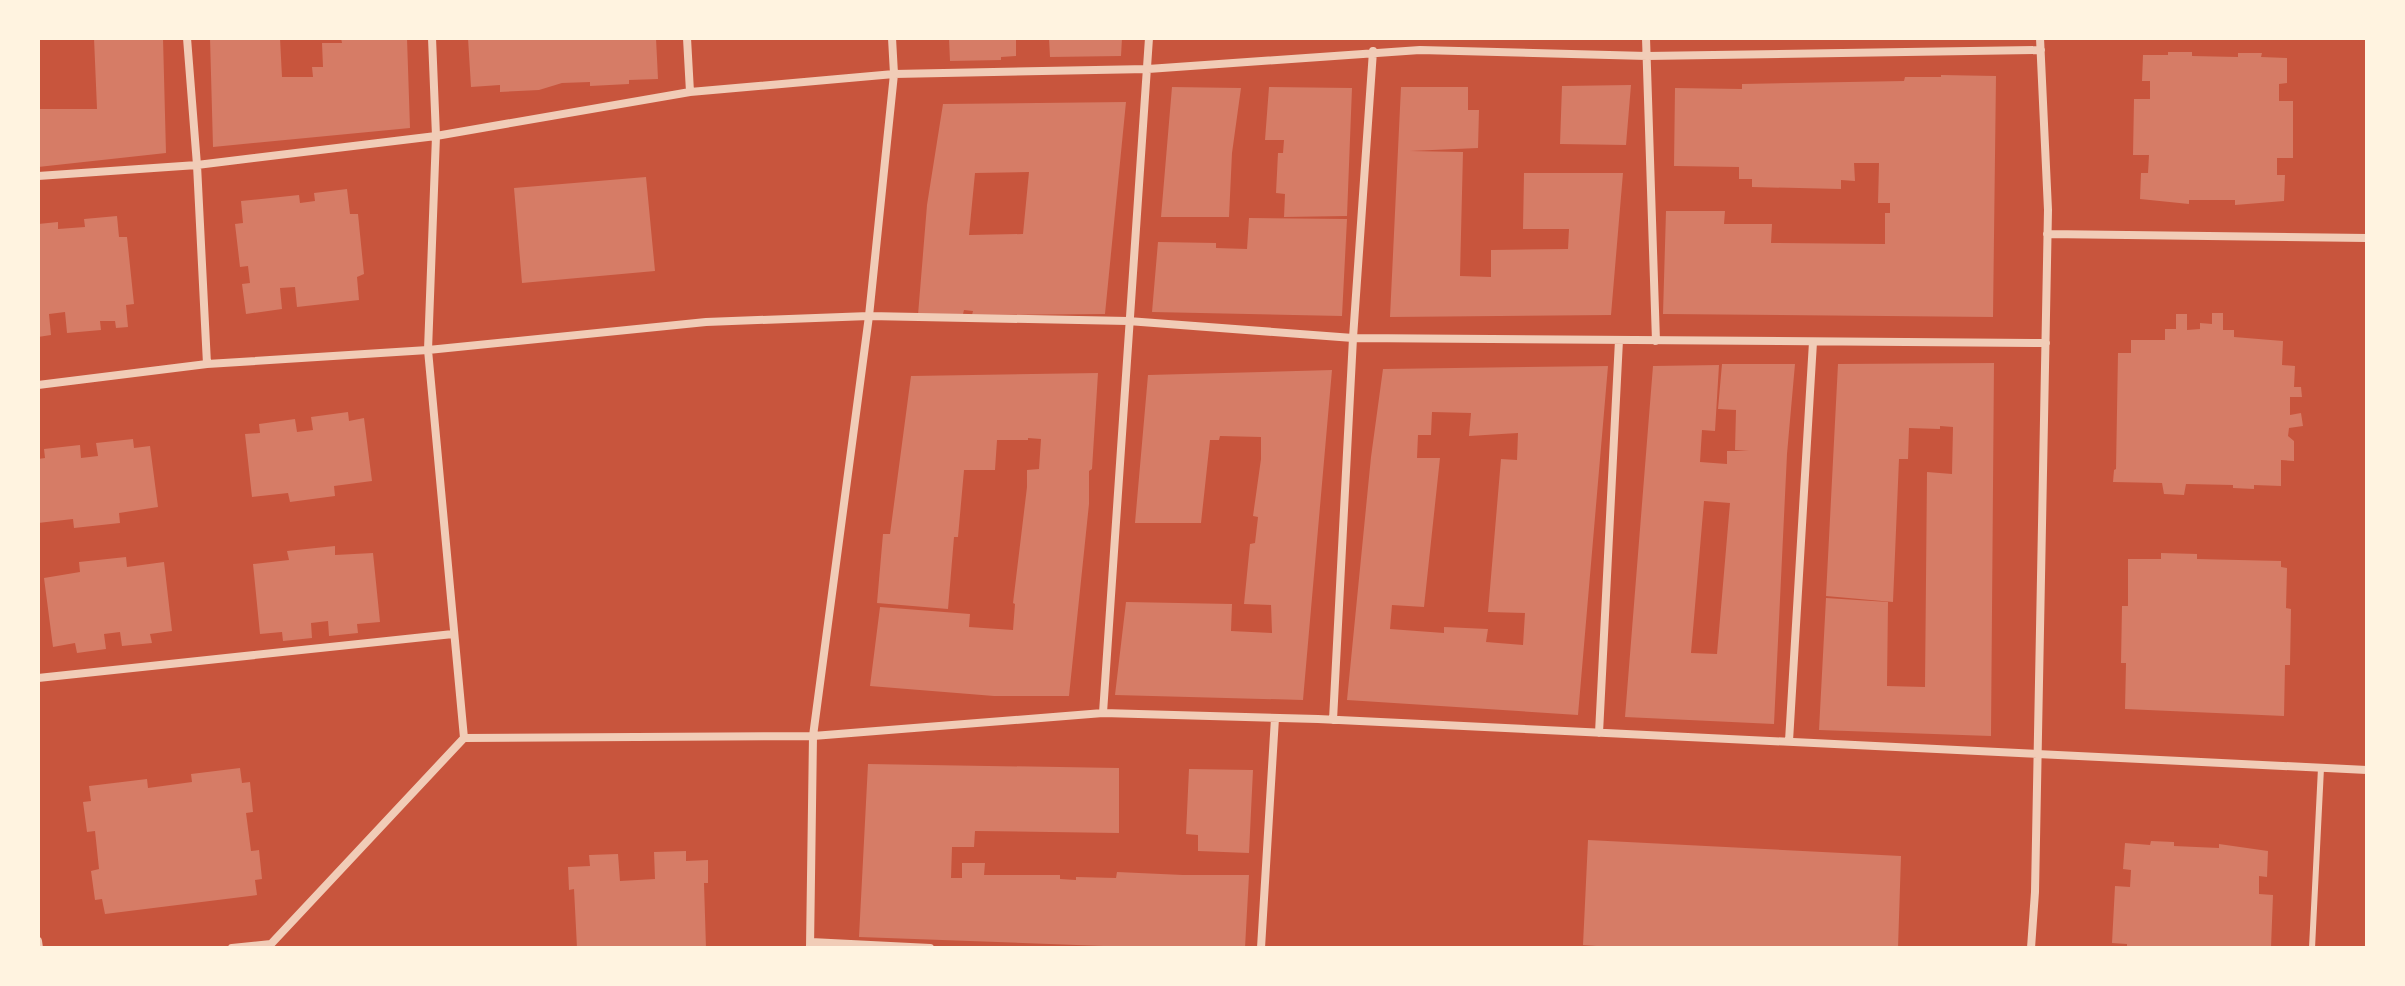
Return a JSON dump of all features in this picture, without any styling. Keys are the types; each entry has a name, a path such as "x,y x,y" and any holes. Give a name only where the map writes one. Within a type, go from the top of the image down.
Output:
{"street":[{"path":"187,38 207,364"},
{"path":"432,38 436,136 428,350 464,738"},
{"path":"687,38 690,92"},
{"path":"892,38 894,74 869,316 813,736 810,945 930,948"},
{"path":"1103,713 1149,38"},
{"path":"1419,38 1420,50"},
{"path":"1646,38 1656,341"},
{"path":"2031,948 2046,343 2047,234 2040,38"},
{"path":"38,176 197,165 436,136 690,92 894,74 1148,69 1420,50 1647,56 2041,50"},
{"path":"1333,720 1353,338 1373,51"},
{"path":"2047,234 2367,238"},
{"path":"38,385 207,364 428,350 706,322 869,316 1128,321 1353,338 2046,343"},
{"path":"1599,733 1619,340"},
{"path":"1789,741 1813,342"},
{"path":"38,678 453,634"},
{"path":"232,948 271,944 464,738 813,736 1103,713 1333,720 2367,770"},
{"path":"1261,948 1275,718"},
{"path":"38,941 39,948"}],"lane":[{"path":"2312,948 2321,768"}],"building":[{"path":"94,38 163,38 166,153 38,167 38,109 97,109"},
{"path":"210,38 280,38 282,77 313,77 312,67 323,67 322,43 342,43 341,38 407,38 410,128 213,147"},
{"path":"468,38 656,38 658,79 590,86 590,82 562,83 539,90 500,92 500,85 471,87"},
{"path":"949,38 1016,38 1016,56 1001,57 1001,60 950,61"},
{"path":"1049,38 1122,38 1121,56 1050,57"},
{"path":"2168,52 2238,57 2238,53 2262,53 2261,57 2287,58 2287,83 2279,84 2279,101 2293,101 2293,158 2277,158 2277,175 2285,175 2284,201 2235,205 2235,200 2189,200 2189,204 2140,199 2141,173 2148,173 2149,155 2133,155 2134,99 2150,99 2150,81 2142,81 2143,55 2168,55"},
{"path":"1996,76 1993,317 1663,314 1666,211 1725,211 1724,224 1772,224 1771,243 1885,244 1885,213 1890,213 1890,203 1878,203 1879,163 1854,163 1855,181 1841,180 1841,189 1752,187 1752,179 1739,179 1739,167 1674,166 1675,88 1742,89 1742,84 1904,81 1905,77"},
{"path":"1631,85 1626,145 1560,144 1562,86"},
{"path":"1172,87 1241,88 1232,153 1229,217 1161,217"},
{"path":"1269,87 1352,88 1347,216 1284,217 1285,194 1276,193 1278,153 1283,153 1284,140 1265,140"},
{"path":"1401,87 1468,87 1468,110 1479,110 1478,148 1410,151 1463,152 1460,276 1491,277 1491,250 1568,249 1569,229 1523,229 1524,173 1623,173 1611,315 1390,317"},
{"path":"1126,102 1105,314 972,315 973,311 964,310 963,314 956,315 918,315 927,205 943,104","holes":["1029,172 1023,234 969,235 975,173"]},
{"path":"646,177 655,271 522,283 514,188"},
{"path":"347,189 350,214 358,214 364,274 357,277 359,300 297,307 295,287 280,288 282,309 246,314 242,284 250,283 248,266 240,267 235,224 243,223 241,201 299,195 300,203 315,201 314,193"},
{"path":"117,216 119,237 127,237 134,304 126,305 128,327 116,328 115,321 100,321 101,330 67,333 65,312 49,314 51,335 38,337 38,224 58,222 58,229 85,227 84,219"},
{"path":"1249,218 1347,219 1342,316 1152,312 1158,242 1216,243 1216,248 1247,249"},
{"path":"2212,313 2223,313 2223,330 2234,330 2234,337 2283,341 2282,365 2295,366 2294,387 2301,387 2302,397 2290,397 2290,415 2301,413 2303,426 2289,428 2288,436 2294,441 2294,461 2281,460 2281,486 2254,485 2254,489 2233,488 2233,485 2186,484 2184,495 2164,494 2162,483 2113,482 2116,469 2118,353 2131,353 2131,340 2165,340 2165,329 2176,329 2176,314 2187,314 2187,330 2200,329 2200,323 2212,324"},
{"path":"1994,363 1991,736 1819,730 1826,598 1888,602 1887,686 1925,687 1927,472 1952,474 1953,427 1909,428 1908,459 1899,459 1893,602 1826,596 1838,364"},
{"path":"1722,364 1795,364 1787,454 1774,724 1625,717 1653,366 1719,365 1715,431 1702,430 1700,462 1727,464 1727,451 1749,451 1735,450 1736,410 1718,409","holes":["1704,501 1730,503 1717,654 1691,653"]},
{"path":"1608,366 1578,715 1347,700 1371,457 1383,369","holes":["1432,412 1471,413 1469,436 1518,433 1517,460 1501,459 1488,612 1525,613 1523,645 1486,642 1488,629 1444,627 1444,633 1390,629 1392,605 1424,607 1440,458 1417,458 1418,435 1431,435"]},
{"path":"1332,370 1303,700 1115,695 1126,602 1232,604 1231,631 1272,633 1271,605 1244,604 1250,544 1255,543 1258,517 1253,516 1261,437 1220,436 1219,440 1210,440 1201,523 1135,523 1148,375"},
{"path":"1098,373 1089,504 1069,696 994,696 870,686 880,607 970,614 969,627 1013,630 1027,470 1039,469 1041,439 1028,438 997,440 995,470 964,470 948,609 877,603 883,534 890,534 911,376"},
{"path":"348,412 349,421 364,418 372,481 334,486 335,496 290,502 288,493 252,497 245,434 260,433 259,424 295,419 297,432 313,430 311,417"},
{"path":"133,439 134,448 150,446 158,507 119,513 120,523 74,528 73,519 38,523 38,459 45,458 44,449 80,445 81,458 98,456 96,443"},
{"path":"335,546 335,555 373,553 380,622 357,624 358,633 329,636 328,621 311,623 312,638 283,641 282,632 260,634 253,564 289,560 287,551"},
{"path":"2161,553 2197,554 2197,559 2281,561 2281,567 2287,568 2286,608 2291,609 2290,665 2285,665 2284,716 2125,709 2126,663 2121,663 2122,606 2128,606 2128,559 2161,559"},
{"path":"126,557 127,567 164,562 172,631 150,634 152,643 122,646 120,632 104,634 106,649 77,653 75,643 53,647 44,578 80,572 79,562"},
{"path":"868,764 1119,768 1119,833 975,831 974,847 952,847 951,878 962,878 962,863 985,863 984,875 1060,875 1060,879 1076,880 1076,877 1116,878 1117,872 1249,875 1245,948 1157,948 859,937"},
{"path":"240,768 242,783 250,782 253,812 246,813 251,851 259,850 262,879 255,880 257,895 105,914 102,899 95,900 91,871 99,869 95,831 87,832 83,802 91,801 89,786 147,779 148,788 192,782 191,774"},
{"path":"1189,769 1253,770 1249,853 1198,851 1198,835 1186,834"},
{"path":"1588,840 1901,856 1898,948 1623,948 1583,945"},
{"path":"2151,841 2174,842 2174,846 2219,848 2219,844 2268,851 2267,877 2259,876 2259,894 2273,895 2271,948 2127,948 2127,944 2112,943 2115,886 2130,887 2131,870 2123,869 2125,843 2150,845"},
{"path":"686,851 686,861 708,860 708,883 704,883 706,948 577,948 574,889 569,890 568,867 590,866 589,855 618,854 620,881 655,879 654,852"}]}
